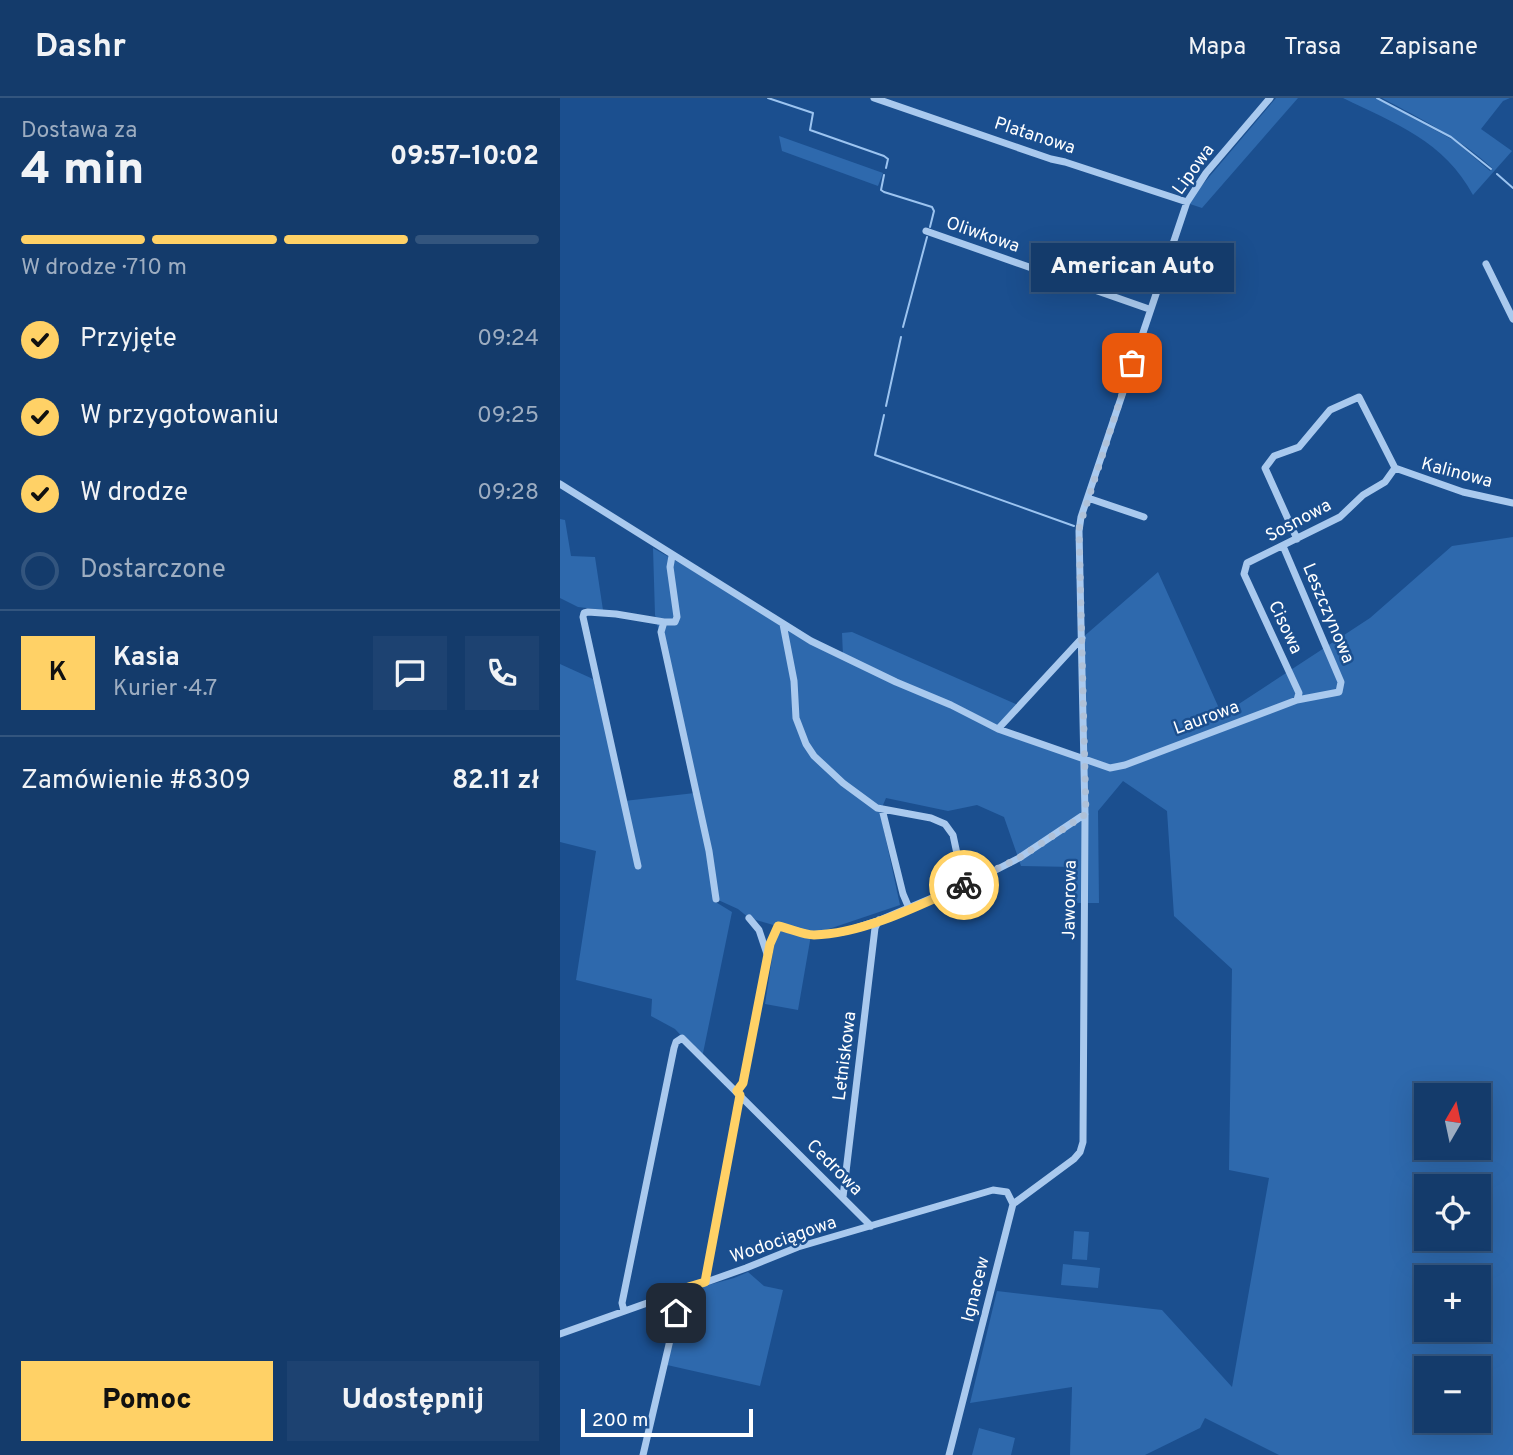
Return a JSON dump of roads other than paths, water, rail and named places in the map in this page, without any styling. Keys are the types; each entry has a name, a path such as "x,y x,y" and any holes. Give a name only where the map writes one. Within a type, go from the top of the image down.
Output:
{"street":[{"name":"Platanowa","path":"874,98 1186,202"},
{"name":"Lipowa","path":"1082,638 1079,531 1087,498 1186,202 1206,173 1270,98"},
{"name":"Oliwkowa","path":"926,231 1149,309"},
{"path":"1486,264 1513,319"},
{"path":"1297,539 1265,468 1274,456 1299,447 1330,410 1359,397 1395,468"},
{"name":"Kalinowa","path":"1395,468 1463,492 1513,503"},
{"name":"Sosnowa","path":"1244,568 1247,563 1340,517 1363,495 1385,482 1395,468"},
{"name":"Laurowa","path":"560,484 672,556 842,657 998,729 1110,768 1125,765 1297,700 1339,692"},
{"path":"1087,498 1144,517"},
{"name":"Leszczynowa","path":"1283,546 1341,682 1339,692"},
{"path":"638,866 583,617 584,613 588,612 675,622 678,612 670,567 672,556"},
{"name":"Cisowa","path":"1244,568 1244,574 1299,693 1297,700"},
{"path":"664,622 661,632 709,851 716,899"},
{"path":"783,624 794,681 796,718 814,756 843,783 877,808 931,818 950,828 959,863 968,883"},
{"path":"998,729 1082,638"},
{"name":"Jaworowa","path":"1013,1204 1074,1160 1083,1142 1086,814 1082,638"},
{"path":"883,809 903,894 909,908"},
{"path":"705,1282 738,1093 746,1070 773,933 778,926 811,935 843,932 880,920 1019,858 1086,814"},
{"path":"749,918 761,934 768,958"},
{"name":"Letniskowa","path":"843,1197 875,928 880,920"},
{"name":"Cedrowa","path":"624,1311 621,1303 676,1042 682,1038 871,1226"},
{"name":"Wodociągowa","path":"560,1334 798,1247 993,1190 1007,1192 1013,1204"},
{"name":"Ignacew","path":"949,1455 1013,1204"},
{"path":"643,1455 682,1289"}],"waterway":[{"path":"768,98 813,113 810,130 884,156 888,159 886,168"},
{"path":"1377,98 1451,137 1491,169"},
{"path":"1497,174 1513,188"},
{"path":"884,175 881,190 932,207 934,211 930,227"},
{"path":"903,327 927,237"},
{"path":"886,406 901,337"},
{"path":"884,415 875,455 1074,526"}],"place":[{"name":"American Auto","path":"1132,363"}]}
